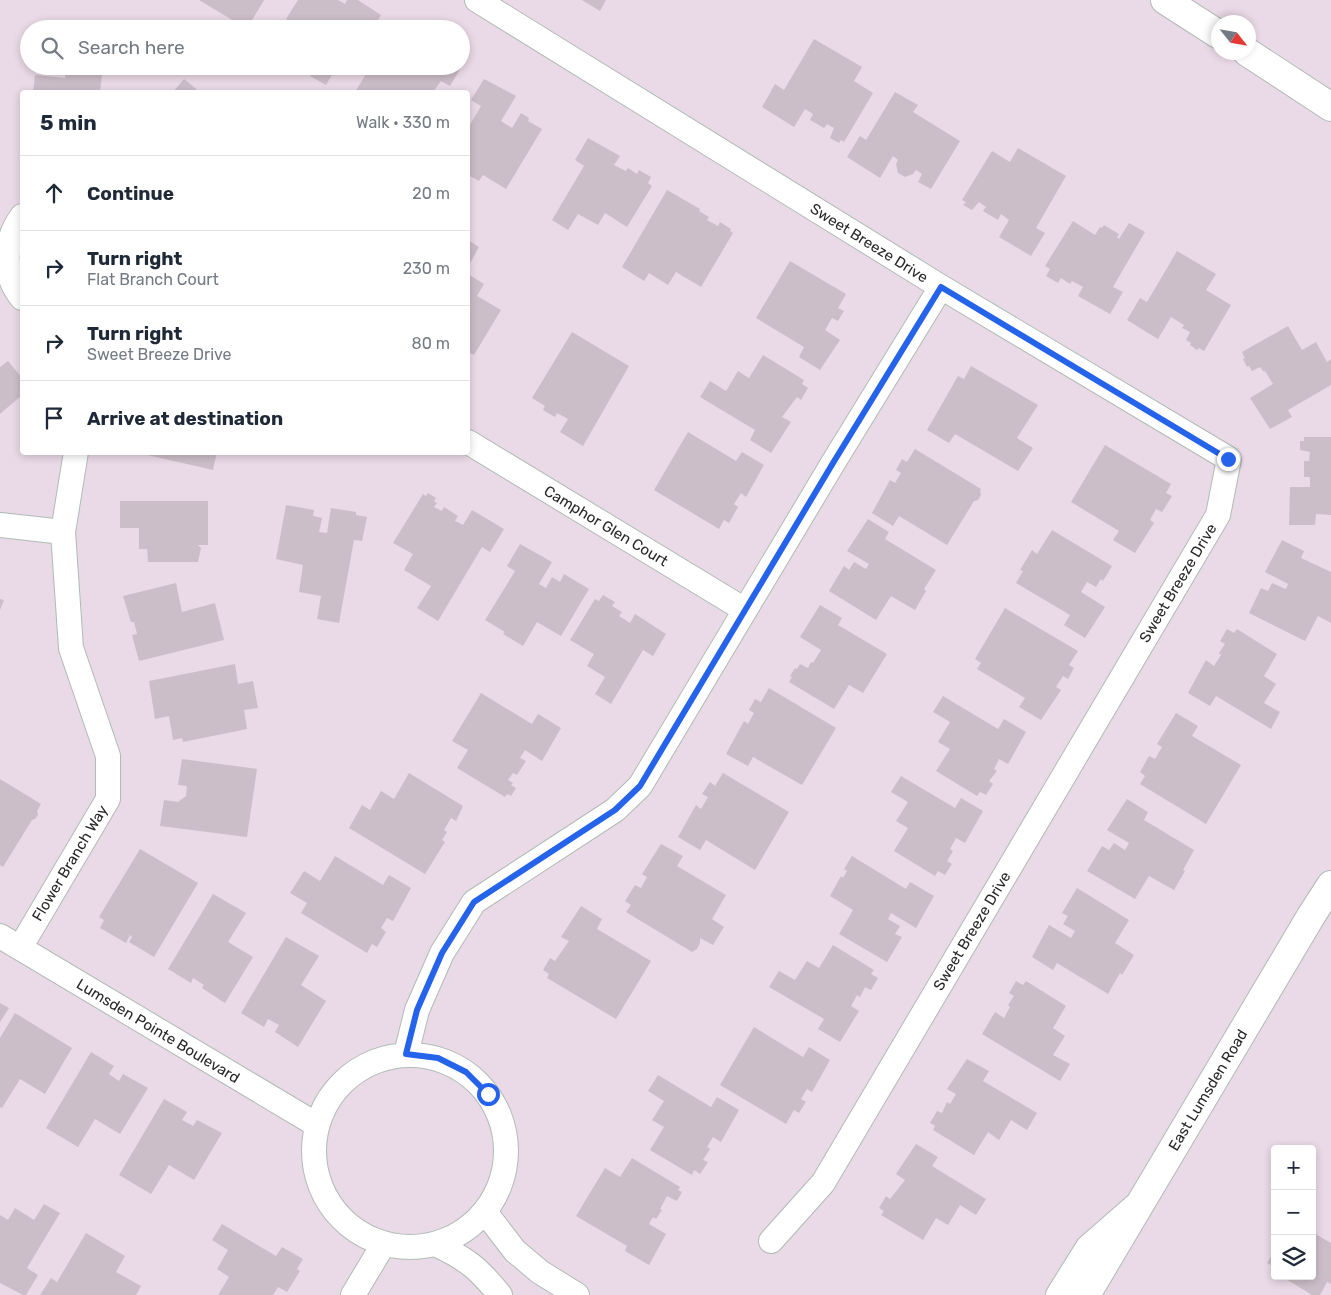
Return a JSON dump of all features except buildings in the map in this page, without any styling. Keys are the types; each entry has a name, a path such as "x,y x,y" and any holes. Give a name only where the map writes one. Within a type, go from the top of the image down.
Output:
{"street":[{"name":"Sweet Breeze Drive","path":"477,0 941,287 1228,459 1218,515 824,1183 771,1242"},
{"path":"1165,0 1211,30"},
{"path":"1256,58 1331,107"},
{"path":"20,219 9,242 7,259 10,276 20,296"},
{"path":"406,1054 417,1010 442,953 474,902 615,810 640,786 941,287"},
{"name":"Camphor Glen Court","path":"470,443 745,610"},
{"name":"Flower Branch Way","path":"10,942 108,799 108,756 71,648 63,532 76,455"},
{"path":"0,525 63,532"},
{"name":"East Lumsden Road","path":"1086,1295 1331,885"},
{"name":"Lumsden Pointe Boulevard","path":"10,942 317,1125"},
{"path":"406,1054 438,1058 466,1072 488,1094 502,1122 507,1153 501,1184 485,1212 463,1232 437,1245 410,1248 383,1245 356,1232 334,1212 319,1185 313,1155 317,1125 330,1098 350,1075 376,1060 406,1054"},
{"path":"1058,1295 1088,1247 1142,1200"},
{"path":"485,1212 515,1251 540,1272 577,1295"},
{"path":"353,1295 383,1245"},
{"path":"437,1245 459,1255 482,1272 500,1295"}],"route":[{"path":"488,1094 466,1072 438,1058 406,1054 417,1010 442,953 474,902 615,810 640,786 833,463 941,287 1228,459"}]}
